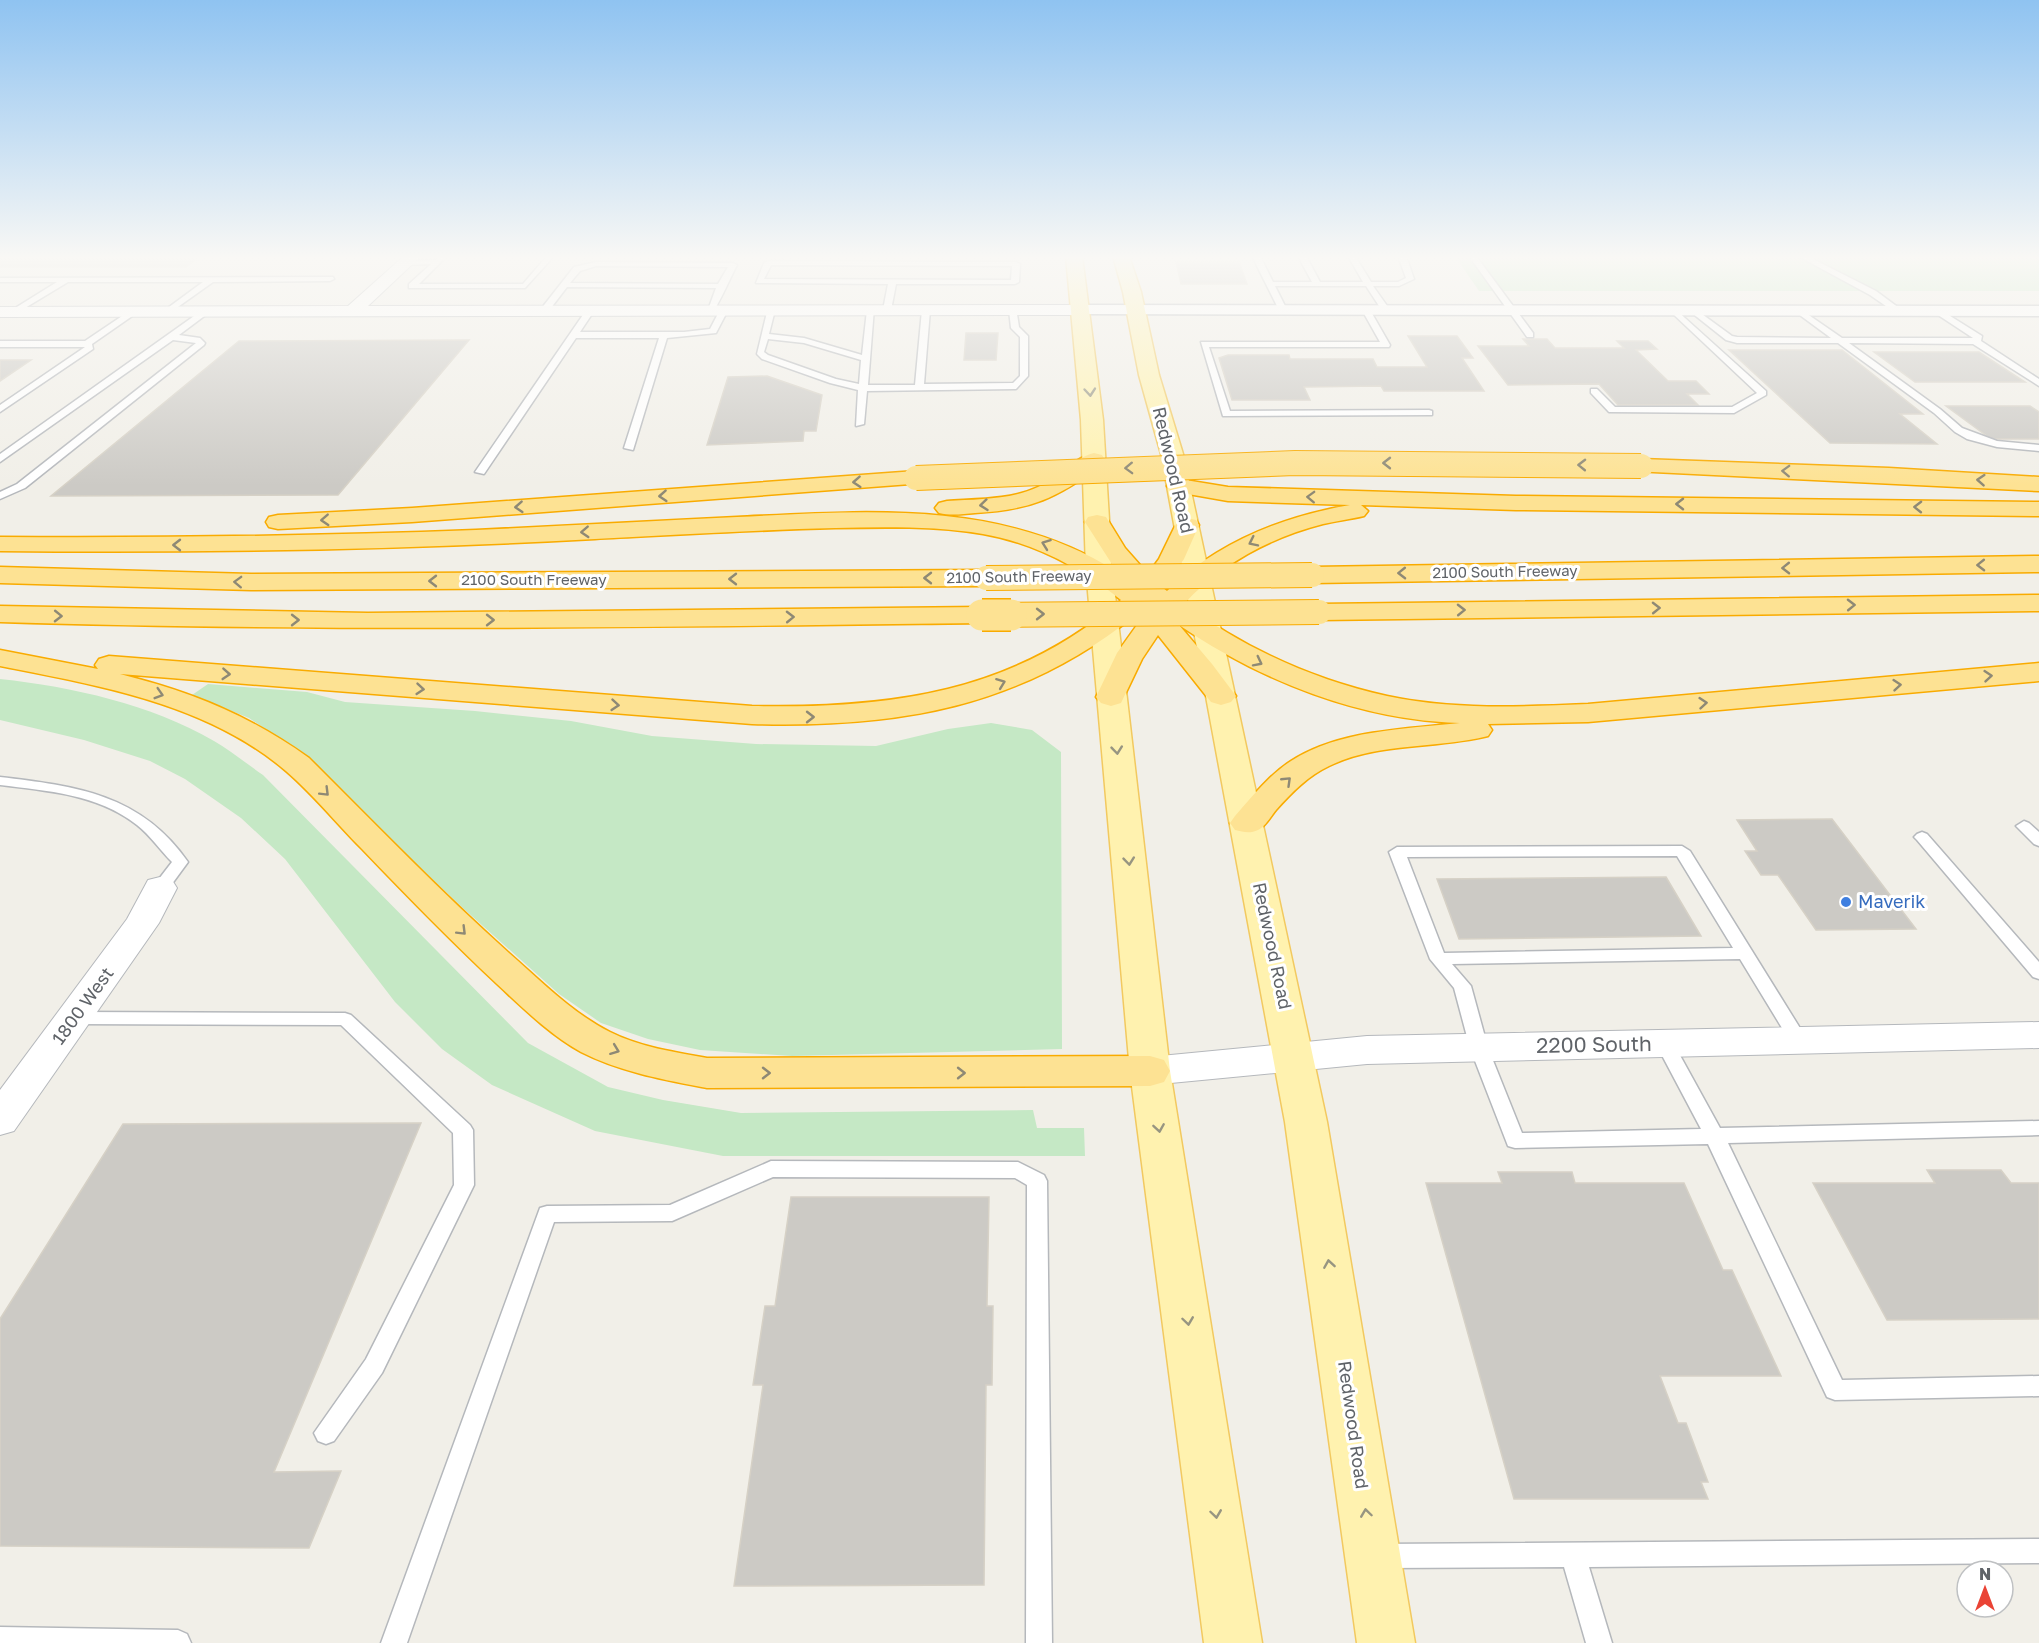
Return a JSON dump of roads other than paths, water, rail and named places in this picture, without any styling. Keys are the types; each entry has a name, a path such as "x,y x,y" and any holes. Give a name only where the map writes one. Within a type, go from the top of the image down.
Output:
{"highway":[{"path":"790,522 975,506 1023,499 1053,488 1094,460"},
{"path":"0,525 185,525 306,521 904,479 1074,470 1260,464 1449,463 1641,466 1889,475 2039,484"},
{"path":"1179,486 1228,494 1516,503 2039,509"},
{"path":"0,658 709,712 824,717 886,713 966,696 1048,663 1104,626 1153,603 1230,554 1268,535 1326,516 1401,507 1516,503"},
{"path":"0,544 357,543 790,522 921,520 977,525 1044,543 1099,569 1240,653 1282,674 1351,699 1386,706 1466,716 1548,715 1644,709 2039,672"},
{"path":"1097,522 1115,554 1221,696"},
{"path":"1111,697 1187,525"},
{"name":"2100 South Freeway","path":"0,575 251,582 986,578 2039,564"},
{"path":"0,614 226,620 470,620 2039,603"},
{"path":"0,658 110,681 181,701 214,714 271,745 298,765 474,942 546,1007 597,1043 628,1055 666,1066 707,1073 1150,1071"},
{"path":"1246,823 1294,774 1316,759 1331,754 1372,744 1644,709"}],"main road":[{"path":"1083,333 1094,460 1104,626 1150,1071 1213,1492 1233,1643"},
{"name":"Redwood Road","path":"1141,333 1149,375 1179,486 1294,1057 1338,1322 1386,1643"}],"street":[{"name":"1800 West","path":"0,1120 142,923 160,888"},
{"name":"2200 South","path":"1150,1071 1367,1050 1799,1041 2036,1039"}],"lane":[{"path":"0,344 87,344 104,333"},
{"path":"0,459 178,333"},
{"path":"480,472 573,335 693,333"},
{"path":"765,333 760,352 765,357 832,381 863,388 1016,386 1024,376 1024,336 1020,333"},
{"path":"859,423 866,359 873,333"},
{"path":"919,387 924,333"},
{"path":"1379,333 1386,345 1204,344 1226,414 1429,413"},
{"path":"1594,391 1612,410 1734,410 1763,393 1698,333"},
{"path":"1722,333 1737,340 1975,341 2039,383"},
{"path":"1830,333 1968,436 1993,445 2039,448"},
{"path":"1970,333 1979,338 1975,341"},
{"path":"629,448 664,335"},
{"path":"764,336 797,338 866,359"},
{"path":"0,496 21,486 201,343 197,340 172,337"},
{"path":"0,409 90,347 87,344"},
{"path":"0,781 62,789 112,803 142,822 180,862 160,888"},
{"path":"2024,826 2039,841"},
{"path":"1922,837 2039,973"},
{"path":"1799,1041 1682,851 1397,852 1438,959 1462,986 1479,1048 1515,1141 2039,1128"},
{"path":"1438,959 1746,953"},
{"path":"74,1018 345,1019 463,1130 464,1185 374,1366 326,1433"},
{"path":"1665,1044 1714,1135 1835,1390 2039,1386"},
{"path":"394,1643 547,1214 672,1213 771,1169 783,1169 1018,1170 1037,1181 1039,1643"},
{"path":"1373,1556 2039,1551"},
{"path":"1573,1555 1599,1643"},
{"path":"0,1640 178,1643"}],"place":[{"name":"Maverik","path":"1846,902"}]}
